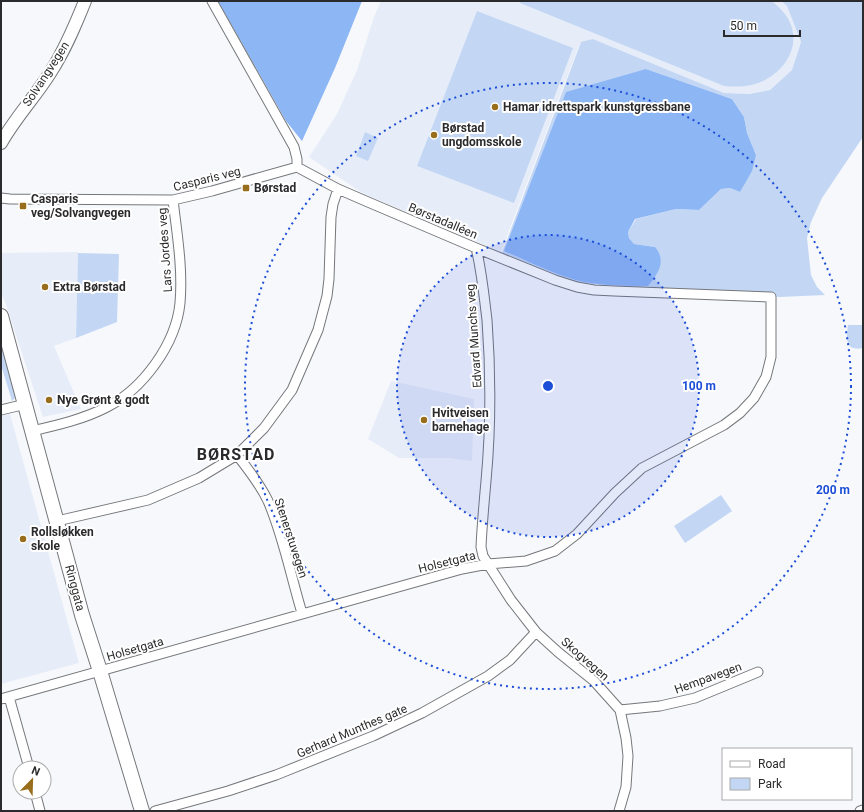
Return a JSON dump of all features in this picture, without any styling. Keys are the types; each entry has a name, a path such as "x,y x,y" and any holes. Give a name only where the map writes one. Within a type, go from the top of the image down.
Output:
{"main road":[{"name":"Solvangvegen","path":"1,143 53,69 69,40 85,1"},
{"name":"Ringgata","path":"1,316 82,615 142,811"}],"street":[{"path":"212,1 294,147 297,167"},
{"name":"Børstadalléen","path":"297,167 338,189 476,248 555,280 577,287 594,290 771,297"},
{"name":"Casparis veg","path":"1,198 173,200 212,192 297,167"},
{"path":"57,522 148,500 199,478 237,454 264,428 292,390 318,330 327,296 332,204 338,189"},
{"name":"Lars Jordes veg","path":"32,431 93,414 118,401 135,388 158,361 173,331 180,305 181,290 179,254 173,200"},
{"name":"Edvard Munchs veg","path":"476,248 481,266 489,349 489,432 481,547 483,556 488,564"},
{"name":"Holsetgata","path":"5,698 462,569 488,564 526,561 555,551 577,534 615,493 642,468 724,425 740,413 754,398 766,377 771,357 771,297"},
{"path":"1,410 26,404"},
{"name":"Stenerstuvegen","path":"237,454 257,480 268,502 280,537 302,613"},
{"name":"Skogvegen","path":"488,564 511,600 536,632 594,681 620,710 628,756 626,787 619,811"},
{"name":"Gerhard Munthes gate","path":"155,811 228,791 276,775 374,736 428,710 488,676 510,660 536,632"},
{"name":"Hempavegen","path":"620,710 660,706 695,698 758,672"},
{"path":"5,698 26,760"},
{"path":"37,800 40,811"}],"shaded area":[{"path":"218,1 362,1 335,68 302,141 286,121"},
{"name":"Børstad ungdomsskole","path":"381,1 781,1 787,6 801,42 792,70 770,90 749,94 724,93 593,39 580,43 501,252 362,193 309,157 337,114 357,70 374,17"},
{"path":"646,69 732,99 744,117 747,133 756,155 752,171 740,192 730,188 721,189 699,210 676,209 635,219 628,232 629,238 634,244 655,247 659,252 661,262 658,272 648,286 608,285 574,280 504,251 566,92"},
{"path":"78,252 76,338 54,346 81,409 43,417 4,299 1,294 1,253"},
{"name":"Hvitveisen barnehage","path":"391,381 474,399 472,461 449,458 399,458 368,439"},
{"name":"Rollsløkken skole","path":"10,414 79,663 1,684 1,416"}],"green space":[{"path":"521,1 772,1 784,13 791,24 793,46 785,63 772,76 764,81 747,86 724,86 520,3"},
{"path":"781,1 863,1 863,137 822,198 811,222 807,238 811,275 817,287 825,295 780,297 581,283 560,277 502,253 581,42 593,39 724,93 749,94 770,90 792,70 801,42 787,6","holes":["646,69 732,99 744,117 747,133 756,155 740,192 730,188 721,189 699,210 676,209 636,219 628,232 629,238 634,244 655,247 648,286 597,284 566,277"]},
{"name":"Hamar idrettspark kunstgressbane","path":"477,11 573,48 514,203 417,166"},
{"path":"365,132 378,138 368,161 356,156"},
{"path":"78,253 119,254 117,322 76,338"},
{"path":"848,325 863,325 863,348 853,348 848,343"},
{"path":"1,334 16,394 12,401 1,365"},
{"path":"721,495 732,511 685,543 674,526"}],"place":[{"name":"Hamar idrettspark kunstgressbane","path":"495,107"},
{"name":"Børstad ungdomsskole","path":"434,135"},
{"name":"Børstad","path":"246,188"},
{"name":"Casparis veg/Solvangvegen","path":"23,206"},
{"name":"Extra Børstad","path":"45,287"},
{"name":"Nye Grønt & godt","path":"49,400"},
{"name":"Hvitveisen barnehage","path":"424,420"},
{"name":"Rollsløkken skole","path":"23,539"}],"district":[{"name":"BØRSTAD","path":"236,454"}]}
